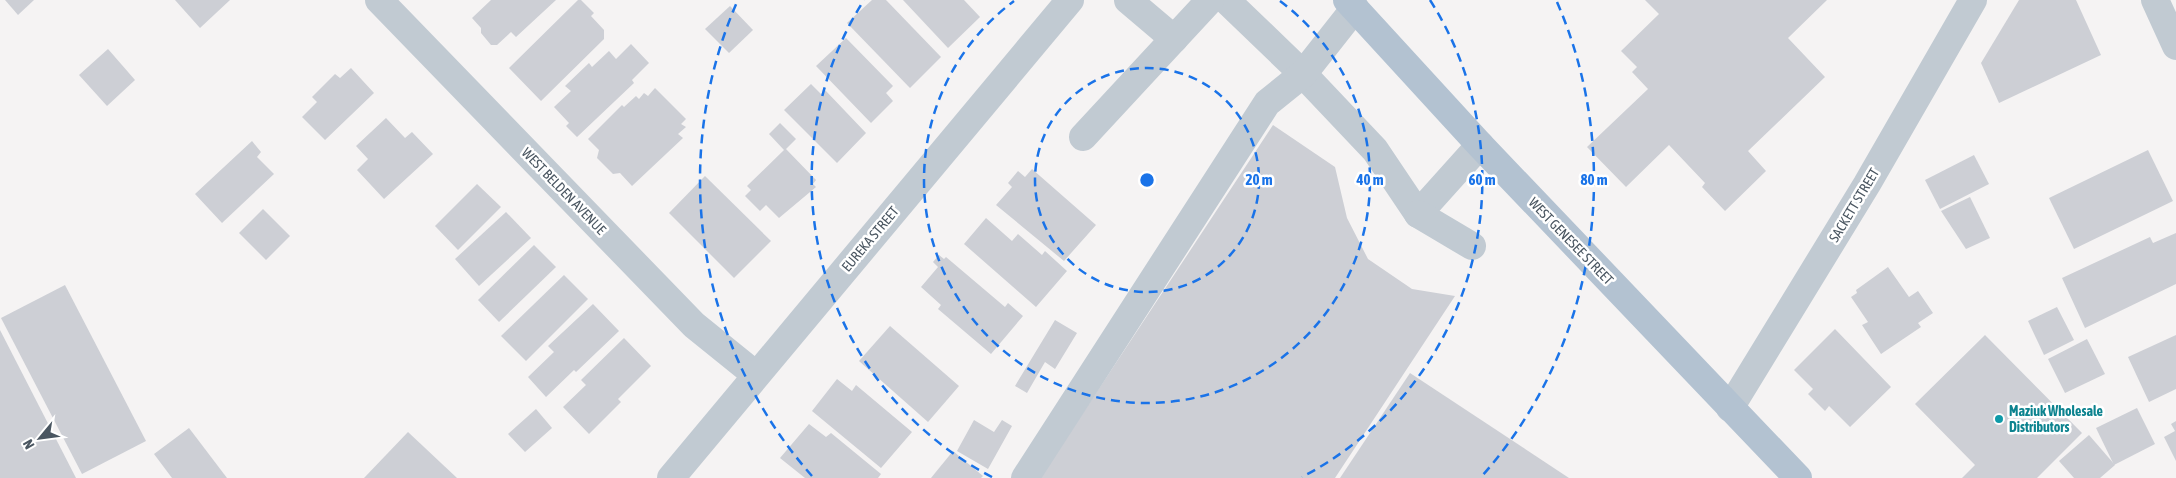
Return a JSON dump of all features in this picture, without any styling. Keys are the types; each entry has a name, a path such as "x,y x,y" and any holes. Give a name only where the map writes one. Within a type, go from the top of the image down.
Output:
{"main road":[{"name":"WEST GENESEE STREET","path":"1351,4 1480,145 1798,478"}],"street":[{"name":"WEST BELDEN AVENUE","path":"379,0 694,325 756,375"},
{"name":"EUREKA STREET","path":"671,478 1070,0"},
{"path":"1128,0 1174,39"},
{"path":"1083,137 1210,0"},
{"path":"1226,0 1303,74 1376,150 1418,214 1472,246"},
{"name":"SACKETT STREET","path":"1730,408 1867,184 1973,0"},
{"path":"2155,0 2176,46"},
{"path":"1025,478 1267,104 1303,74 1351,4"},
{"path":"1418,214 1480,145"}],"building":[{"path":"5,0 34,0 18,15"},
{"path":"175,0 230,0 200,28"},
{"path":"491,0 556,0 516,37 511,32 497,45 491,45 481,33 481,28 472,18"},
{"path":"578,0 581,0 594,13 591,16 604,30 604,39 541,101 509,68"},
{"path":"872,0 886,0 941,57 910,88 847,23"},
{"path":"903,0 964,0 980,17 948,48"},
{"path":"1645,0 1827,0 1788,38 1825,77 1748,151 1766,171 1725,211 1702,187 1705,183 1669,145 1626,187 1587,147 1648,89 1632,72 1637,67 1621,51 1659,14"},
{"path":"2019,0 2076,0 2101,55 1999,103 1981,63"},
{"path":"730,6 753,30 729,53 705,29"},
{"path":"846,38 893,86 886,93 893,101 871,123 816,66"},
{"path":"631,44 649,63 632,80 634,83 577,137 566,126 569,123 554,107 571,91 565,86 589,63 592,67 609,51 616,59"},
{"path":"108,49 135,80 107,106 79,75"},
{"path":"351,68 374,93 325,140 302,117 317,102 312,97 335,74 340,78"},
{"path":"811,84 821,94 825,90 866,133 837,163 784,110"},
{"path":"655,88 686,119 681,124 686,127 678,134 683,138 632,186 620,173 613,174 597,158 599,150 588,139 622,105 624,107 636,96 639,99 644,93 648,96"},
{"path":"386,118 405,138 412,132 433,154 384,199 357,170 368,159 356,146"},
{"path":"780,123 796,139 786,149 816,180 813,184 816,187 779,218 766,205 760,211 745,196 751,190 747,186 784,150 769,134"},
{"path":"1273,125 1335,167 1347,218 1368,259 1412,289 1455,296 1335,478 1040,478"},
{"path":"252,141 261,152 257,157 274,174 222,223 195,194"},
{"path":"2148,150 2173,201 2074,249 2049,198"},
{"path":"1974,155 1989,184 1940,209 1925,180"},
{"path":"1032,169 1096,225 1064,261 996,205 1012,187 1008,183 1018,171 1025,177"},
{"path":"705,176 771,241 734,278 669,213"},
{"path":"477,184 501,207 458,250 435,226"},
{"path":"1970,197 1990,238 1966,249 1941,211"},
{"path":"263,209 290,236 266,260 239,233"},
{"path":"506,212 531,238 479,286 455,259"},
{"path":"986,218 1012,241 1018,234 1042,255 1045,251 1067,271 1036,307 964,244"},
{"path":"2176,233 2176,284 2085,328 2062,278 2150,237 2153,243"},
{"path":"534,245 556,267 499,322 478,300"},
{"path":"939,255 944,259 946,257 1005,307 1008,303 1023,316 991,354 938,309 941,305 921,287 938,267 933,262"},
{"path":"1888,267 1909,297 1918,291 1933,313 1918,323 1921,327 1881,354 1862,325 1868,322 1851,297 1857,293 1856,290"},
{"path":"564,275 588,299 526,361 501,336"},
{"path":"65,285 146,441 82,474 1,318"},
{"path":"593,304 619,331 576,372 574,370 546,397 528,377 554,352 548,346"},
{"path":"2057,307 2074,340 2044,355 2028,321"},
{"path":"1055,320 1077,333 1055,369 1045,362 1027,393 1015,386"},
{"path":"890,326 959,386 928,422 859,361"},
{"path":"1835,329 1891,387 1850,427 1829,406 1825,411 1808,394 1813,389 1794,370"},
{"path":"0,330 76,478 0,478"},
{"name":"Maziuk Wholesale Distributors","path":"1985,335 2082,433 2037,478 1962,478 1975,465 1915,404"},
{"path":"2176,335 2176,389 2149,402 2128,357"},
{"path":"624,338 651,366 618,399 621,402 589,434 563,407 586,385 581,380"},
{"path":"2087,339 2105,374 2065,393 2048,359"},
{"path":"1410,373 1569,478 1340,478"},
{"path":"837,379 852,391 856,385 912,432 881,468 812,411"},
{"path":"2137,408 2155,444 2114,465 2096,428"},
{"path":"536,409 552,428 525,452 508,434"},
{"path":"974,420 994,432 1002,420 1012,426 988,469 957,451"},
{"path":"2176,421 2176,461 2164,437 2175,431 2171,424"},
{"path":"809,424 826,437 831,433 881,474 878,478 805,478 780,458"},
{"path":"189,428 227,478 172,478 154,454"},
{"path":"408,432 457,478 364,478"},
{"path":"2089,435 2115,465 2100,478 2074,478 2059,461"},
{"path":"953,451 983,476 981,478 931,478"}],"place":[{"name":"Maziuk Wholesale Distributors","path":"1999,419"}]}
